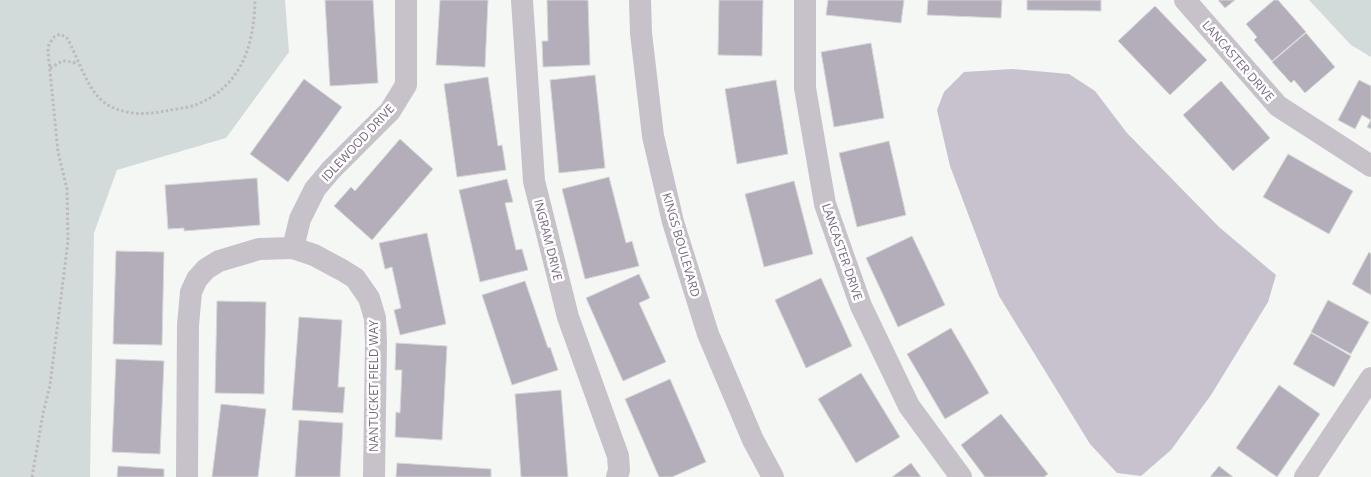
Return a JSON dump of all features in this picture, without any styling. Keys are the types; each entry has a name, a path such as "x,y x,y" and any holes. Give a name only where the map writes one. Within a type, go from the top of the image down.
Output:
{"street":[{"name":"IDLEWOOD DRIVE","path":"293,248 300,219 315,189 331,170 390,111 406,85 406,0"},
{"name":"INGRAM DRIVE","path":"522,0 534,181 568,317 618,456 618,474"},
{"name":"KINGS BOULEVARD","path":"640,0 641,32 653,136 673,222 708,334 752,440 773,477"},
{"name":"LANCASTER DRIVE","path":"805,0 804,88 825,204 861,306 909,406 961,477"},
{"name":"LANCASTER DRIVE","path":"1185,0 1278,106 1371,166"},
{"path":"187,477 188,325 191,292 197,279 206,269 219,261 259,250 293,248"},
{"name":"NANTUCKET FIELD WAY","path":"293,248 314,255 355,278 369,298 375,318 376,343 374,477"},
{"path":"1304,477 1370,381"}],"path":[{"path":"32,477 50,385 68,242 66,189 58,152 50,79 49,44 54,37 60,34 67,38 98,96 108,105 127,113 159,112 197,104 213,96 230,83 241,68 253,28 256,0"},
{"path":"50,68 61,61 66,60 73,63 78,60"}],"shaded area":[{"path":"0,0 285,0 289,52 226,138 117,170 94,233 90,477 0,477"},
{"path":"1309,0 1371,0 1371,57 1351,45"},
{"path":"1012,69 1069,74 1095,91 1127,133 1219,227 1276,275 1268,302 1211,395 1171,450 1141,476 1117,473 1090,444 999,296 950,166 937,110 944,92 964,72"}],"building":[{"path":"325,0 373,0 378,83 330,86"},
{"path":"440,0 488,0 485,67 436,65"},
{"path":"547,0 588,0 590,65 543,67 542,41 548,41"},
{"path":"719,0 763,0 762,56 718,55"},
{"path":"828,0 904,0 901,23 826,15"},
{"path":"928,0 1002,0 1001,18 927,15"},
{"path":"1027,0 1101,0 1101,11 1027,10"},
{"path":"1218,0 1235,0 1225,8"},
{"path":"1274,0 1278,0 1306,32 1272,61 1254,40 1257,37 1246,24"},
{"path":"1155,6 1207,60 1170,95 1118,41"},
{"path":"1306,33 1335,67 1305,93 1294,80 1291,83 1272,62"},
{"path":"871,43 884,118 834,127 821,52"},
{"path":"595,75 605,168 559,173 550,80"},
{"path":"488,77 498,146 502,145 506,170 457,177 444,84"},
{"path":"304,79 342,107 288,182 250,154"},
{"path":"776,80 788,154 737,164 725,89"},
{"path":"1359,80 1371,86 1371,120 1362,115 1355,129 1338,120"},
{"path":"1221,81 1270,138 1233,171 1183,115"},
{"path":"1371,120 1371,129 1367,127"},
{"path":"400,139 433,169 372,240 334,206 351,187 355,191"},
{"path":"889,141 906,215 857,227 839,153"},
{"path":"1288,154 1353,191 1329,234 1263,197"},
{"path":"609,177 626,243 632,241 639,266 585,279 562,189"},
{"path":"257,178 260,225 184,231 184,228 168,229 165,185"},
{"path":"507,179 513,202 505,203 516,250 522,249 528,270 480,282 459,190"},
{"path":"794,181 813,254 764,267 745,194"},
{"path":"427,233 446,324 400,335 394,310 401,308 392,267 385,269 379,243"},
{"path":"912,236 945,305 898,327 866,258"},
{"path":"116,251 164,252 162,345 113,344"},
{"path":"1369,252 1371,254 1371,295 1352,284"},
{"path":"639,274 650,298 639,303 666,362 623,381 586,298"},
{"path":"821,278 852,346 806,368 775,300"},
{"path":"525,281 548,348 550,347 558,370 512,385 482,295"},
{"path":"1328,300 1369,322 1351,354 1311,332"},
{"path":"217,301 266,302 264,394 215,393"},
{"path":"299,317 342,320 338,387 345,387 343,413 292,410"},
{"path":"951,328 989,393 945,419 907,354"},
{"path":"1311,333 1351,356 1334,387 1293,364"},
{"path":"396,343 447,346 442,440 395,437 396,412 400,413 402,370 395,370"},
{"path":"116,359 164,361 160,454 112,452"},
{"path":"861,373 900,437 856,463 818,399"},
{"path":"670,379 706,462 672,477 659,477 625,399"},
{"path":"1279,385 1320,414 1277,477 1236,448"},
{"path":"561,390 568,477 521,477 515,394"},
{"path":"221,404 266,409 258,477 212,477"},
{"path":"1001,414 1048,474 1044,477 985,477 961,445"},
{"path":"299,420 343,423 340,477 295,477"},
{"path":"397,463 491,469 491,477 396,477"},
{"path":"911,463 921,477 892,477"},
{"path":"118,466 164,469 164,477 117,477"},
{"path":"1219,466 1233,477 1210,477"}]}
